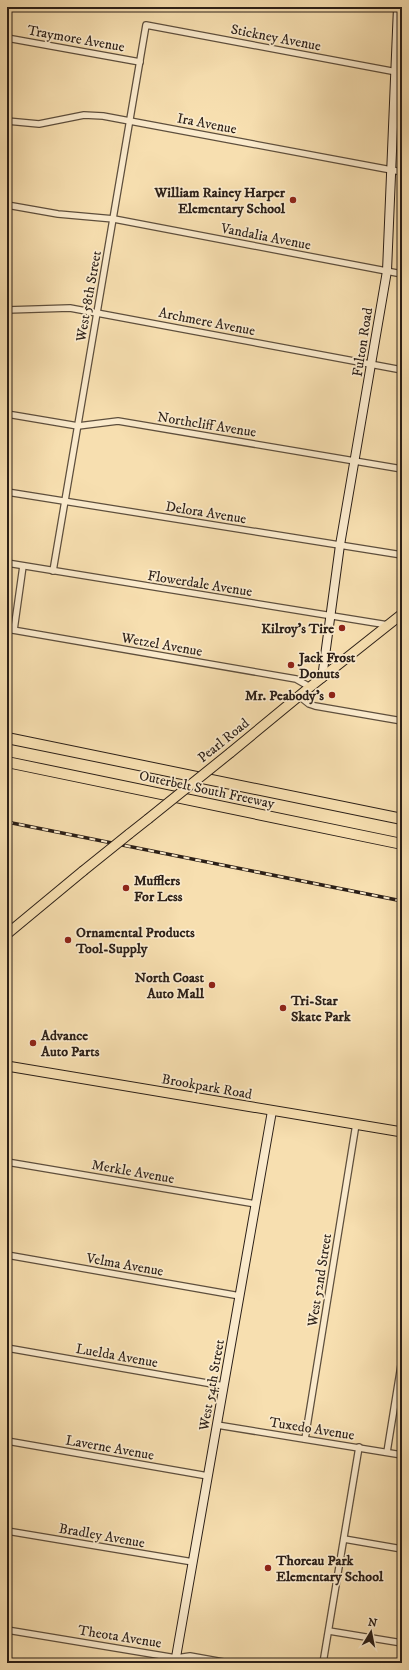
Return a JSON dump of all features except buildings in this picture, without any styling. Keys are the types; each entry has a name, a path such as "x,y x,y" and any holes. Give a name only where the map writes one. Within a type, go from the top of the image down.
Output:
{"highway":[{"name":"Outerbelt South Freeway","path":"7,738 402,820"},
{"name":"Outerbelt South Freeway","path":"7,762 402,844"}],"main road":[{"name":"Fulton Road","path":"322,678 329,616 340,545 387,271 391,170 399,72 398,7"},
{"name":"Pearl Road","path":"7,934 310,687 395,623 402,614"},
{"name":"Brookpark Road","path":"7,1066 402,1132"},
{"name":"West 54th Street","path":"175,1660 272,1111"}],"street":[{"name":"Stickney Avenue","path":"146,25 399,72"},
{"name":"West 58th Street","path":"54,571 146,25"},
{"name":"Traymore Avenue","path":"7,38 140,62"},
{"name":"Ira Avenue","path":"7,121 39,124 84,115 103,116 402,172"},
{"name":"Vandalia Avenue","path":"7,205 58,214 114,219 402,274"},
{"name":"Archmere Avenue","path":"7,310 70,308 97,312 402,370"},
{"name":"Northcliff Avenue","path":"7,414 78,426 118,421 402,469"},
{"name":"Delora Avenue","path":"7,492 402,555"},
{"name":"Flowerdale Avenue","path":"7,564 329,616 395,623"},
{"path":"14,630 22,566"},
{"name":"Wetzel Avenue","path":"7,629 296,679 310,687"},
{"path":"299,696 309,704 315,706 402,721"},
{"name":"West 52nd Street","path":"305,1439 356,1124"},
{"name":"Merkle Avenue","path":"7,1162 256,1204"},
{"name":"Velma Avenue","path":"7,1255 240,1296"},
{"name":"Luelda Avenue","path":"7,1348 224,1386"},
{"path":"387,1452 402,1359"},
{"name":"Tuxedo Avenue","path":"217,1424 402,1455"},
{"name":"Laverne Avenue","path":"7,1441 208,1476"},
{"path":"324,1663 359,1448"},
{"name":"Bradley Avenue","path":"7,1531 192,1562"},
{"path":"344,1539 402,1549"},
{"name":"Theota Avenue","path":"7,1630 175,1660 190,1656 229,1663"},
{"path":"329,1631 402,1643"}],"waterway":[{"path":"7,7 16,10"}],"railway":[{"path":"7,822 402,901"}],"place":[{"name":"William Rainey Harper Elementary School","path":"293,200"},
{"name":"Kilroy's Tire","path":"342,628"},
{"name":"Jack Frost Donuts","path":"291,665"},
{"name":"Mr. Peabody's","path":"332,695"},
{"name":"Mufflers For Less","path":"126,888"},
{"name":"Ornamental Products Tool-Supply","path":"68,940"},
{"name":"North Coast Auto Mall","path":"212,985"},
{"name":"Tri-Star Skate Park","path":"283,1008"},
{"name":"Advance Auto Parts","path":"33,1043"},
{"name":"Thoreau Park Elementary School","path":"268,1568"}]}
